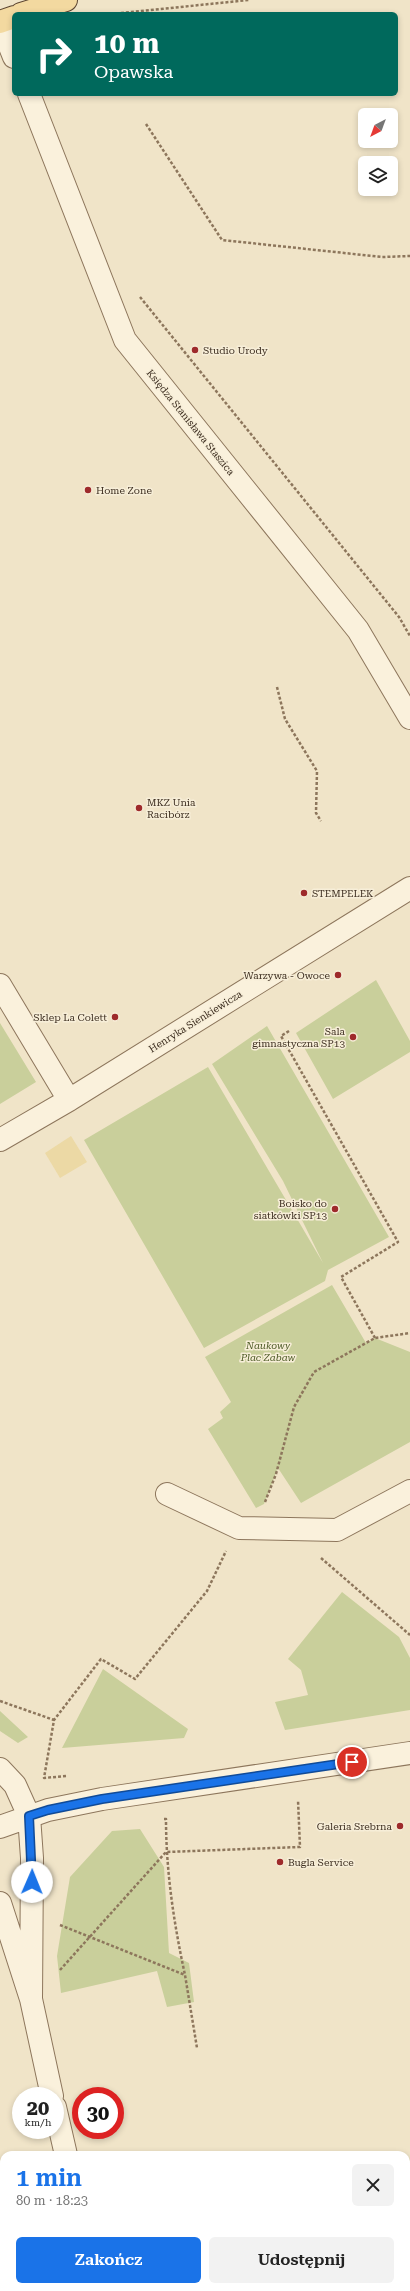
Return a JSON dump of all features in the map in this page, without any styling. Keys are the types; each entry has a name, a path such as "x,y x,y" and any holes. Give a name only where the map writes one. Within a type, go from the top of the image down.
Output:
{"main road":[{"path":"27,12 66,0"},
{"path":"0,22 12,18"}],"street":[{"path":"0,22 12,51"},
{"name":"Księdza Stanisława Staszica","path":"30,96 125,340 358,630 410,718"},
{"name":"Henryka Sienkiewicza","path":"0,1140 69,1100 410,888"},
{"path":"0,985 69,1100"},
{"path":"167,1494 239,1528 337,1530 410,1491"},
{"path":"0,1827 48,1810 102,1799 410,1753"},
{"path":"0,1769 15,1786 29,1816 32,1858 31,1999"},
{"path":"0,1903 31,1999 50,2087"},
{"path":"62,2139 65,2151"}],"path":[{"path":"131,12 249,0"},
{"path":"146,124 222,240 382,257 410,256"},
{"path":"136,291 399,617 410,636"},
{"path":"277,687 285,719 317,771 316,813 321,821"},
{"path":"289,1031 281,1036 398,1242 341,1277 375,1338"},
{"path":"74,1775 44,1778 54,1720 101,1659 135,1679 207,1591 233,1535 256,1508 264,1504 276,1474 294,1407 314,1372 375,1338 410,1333"},
{"path":"288,1529 410,1635"},
{"path":"0,1701 54,1720"},
{"path":"55,1976 166,1852 300,1847 298,1800"},
{"path":"160,1820 166,1819 166,1852 176,1936 185,1975 198,2048"},
{"path":"54,1922 185,1975"}],"green space":[{"name":"Sala gimnastyczna SP13","path":"376,980 410,1041 410,1052 333,1099 296,1033"},
{"path":"0,1023 36,1082 0,1104"},
{"path":"267,1026 389,1237 328,1270 325,1281 204,1348 84,1140 208,1067 323,1263 283,1181 212,1064"},
{"name":"Naukowy Plac Zabaw","path":"332,1285 366,1343 375,1338 410,1352 410,1442 301,1503 278,1468 264,1504 256,1508 208,1429 223,1418 220,1412 231,1402 205,1357"},
{"path":"342,1592 399,1637 410,1658 410,1710 285,1730 275,1702 308,1695 301,1670 288,1659"},
{"path":"103,1669 188,1729 184,1738 62,1748"},
{"path":"0,1711 28,1737 18,1743 0,1731"},
{"path":"140,1829 164,1867 169,1953 189,1963 194,2002 167,2007 157,1971 61,1993 57,1956 70,1877 112,1831"}],"sand":[{"path":"71,1136 87,1162 60,1178 45,1153"}],"place":[{"name":"Studio Urody","path":"195,350"},
{"name":"Home Zone","path":"88,490"},
{"name":"MKZ Unia Racibórz","path":"139,808"},
{"name":"STEMPELEK","path":"304,893"},
{"name":"Warzywa - Owoce","path":"338,975"},
{"name":"Sklep La Colett","path":"115,1017"},
{"name":"Sala gimnastyczna SP13","path":"353,1037"},
{"name":"Boisko do siatkówki SP13","path":"335,1209"},
{"name":"Galeria Srebrna","path":"400,1826"},
{"name":"Bugla Service","path":"280,1862"}],"route":[{"path":"32,1882 29,1816 48,1810 102,1799 352,1762"}]}
